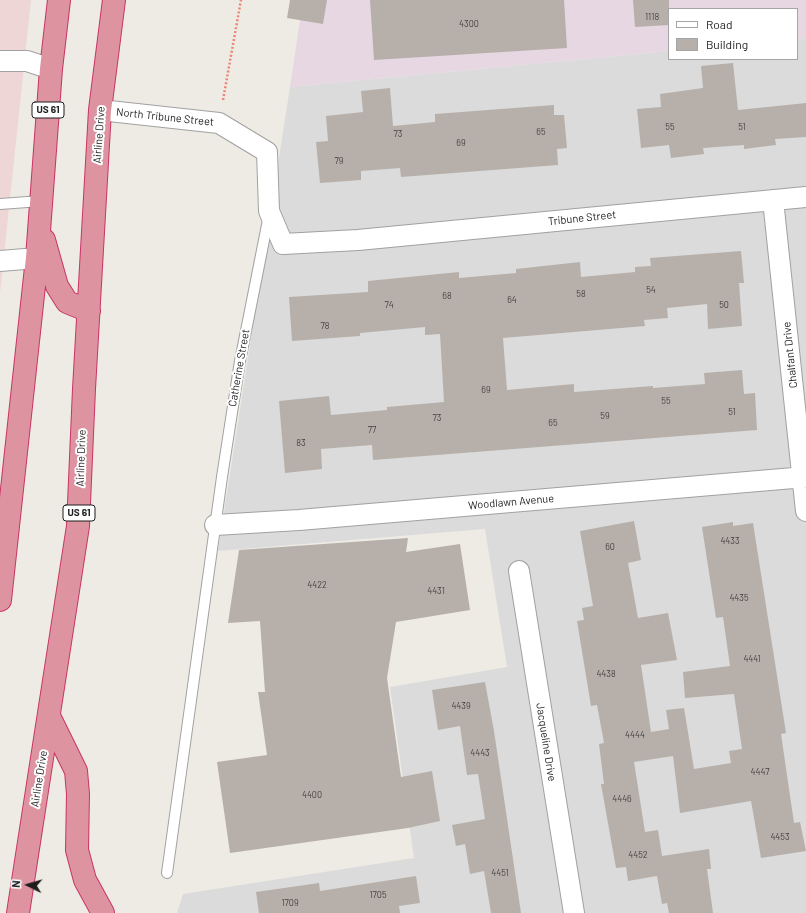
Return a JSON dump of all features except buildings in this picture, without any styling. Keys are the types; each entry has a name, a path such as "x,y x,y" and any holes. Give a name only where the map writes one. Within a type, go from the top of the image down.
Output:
{"highway":[{"name":"US 61","path":"0,600 4,530 37,258 51,69 59,0"},
{"name":"Airline Drive","path":"18,913 78,526 100,110 114,0"},
{"path":"40,211 51,270 57,286 67,302 89,311"},
{"path":"49,716 76,771 78,794 77,850 85,880 103,913"}],"street":[{"path":"0,61 27,61 51,69"},
{"name":"North Tribune Street","path":"100,110 219,123 267,152 269,211 283,244 358,240"},
{"name":"Tribune Street","path":"358,240 806,197"},
{"name":"Chalfant Drive","path":"773,200 804,477 806,511"},
{"path":"0,261 37,258"},
{"name":"Woodlawn Avenue","path":"215,525 299,520 804,477"},
{"name":"Jacqueline Drive","path":"519,572 574,913"}],"lane":[{"path":"0,204 40,211"},
{"name":"Catherine Street","path":"167,873 215,525 240,361 269,211"}],"path":[{"path":"219,123 241,0"}],"shaded area":[{"path":"0,0 31,0 0,293"},
{"path":"303,0 806,0 806,38 798,39 798,8 668,8 668,51 290,87"},
{"path":"806,38 806,913 177,913 183,894 414,858 390,687 507,667 485,529 218,551 290,87 668,51 668,60 798,60 798,39"}]}
